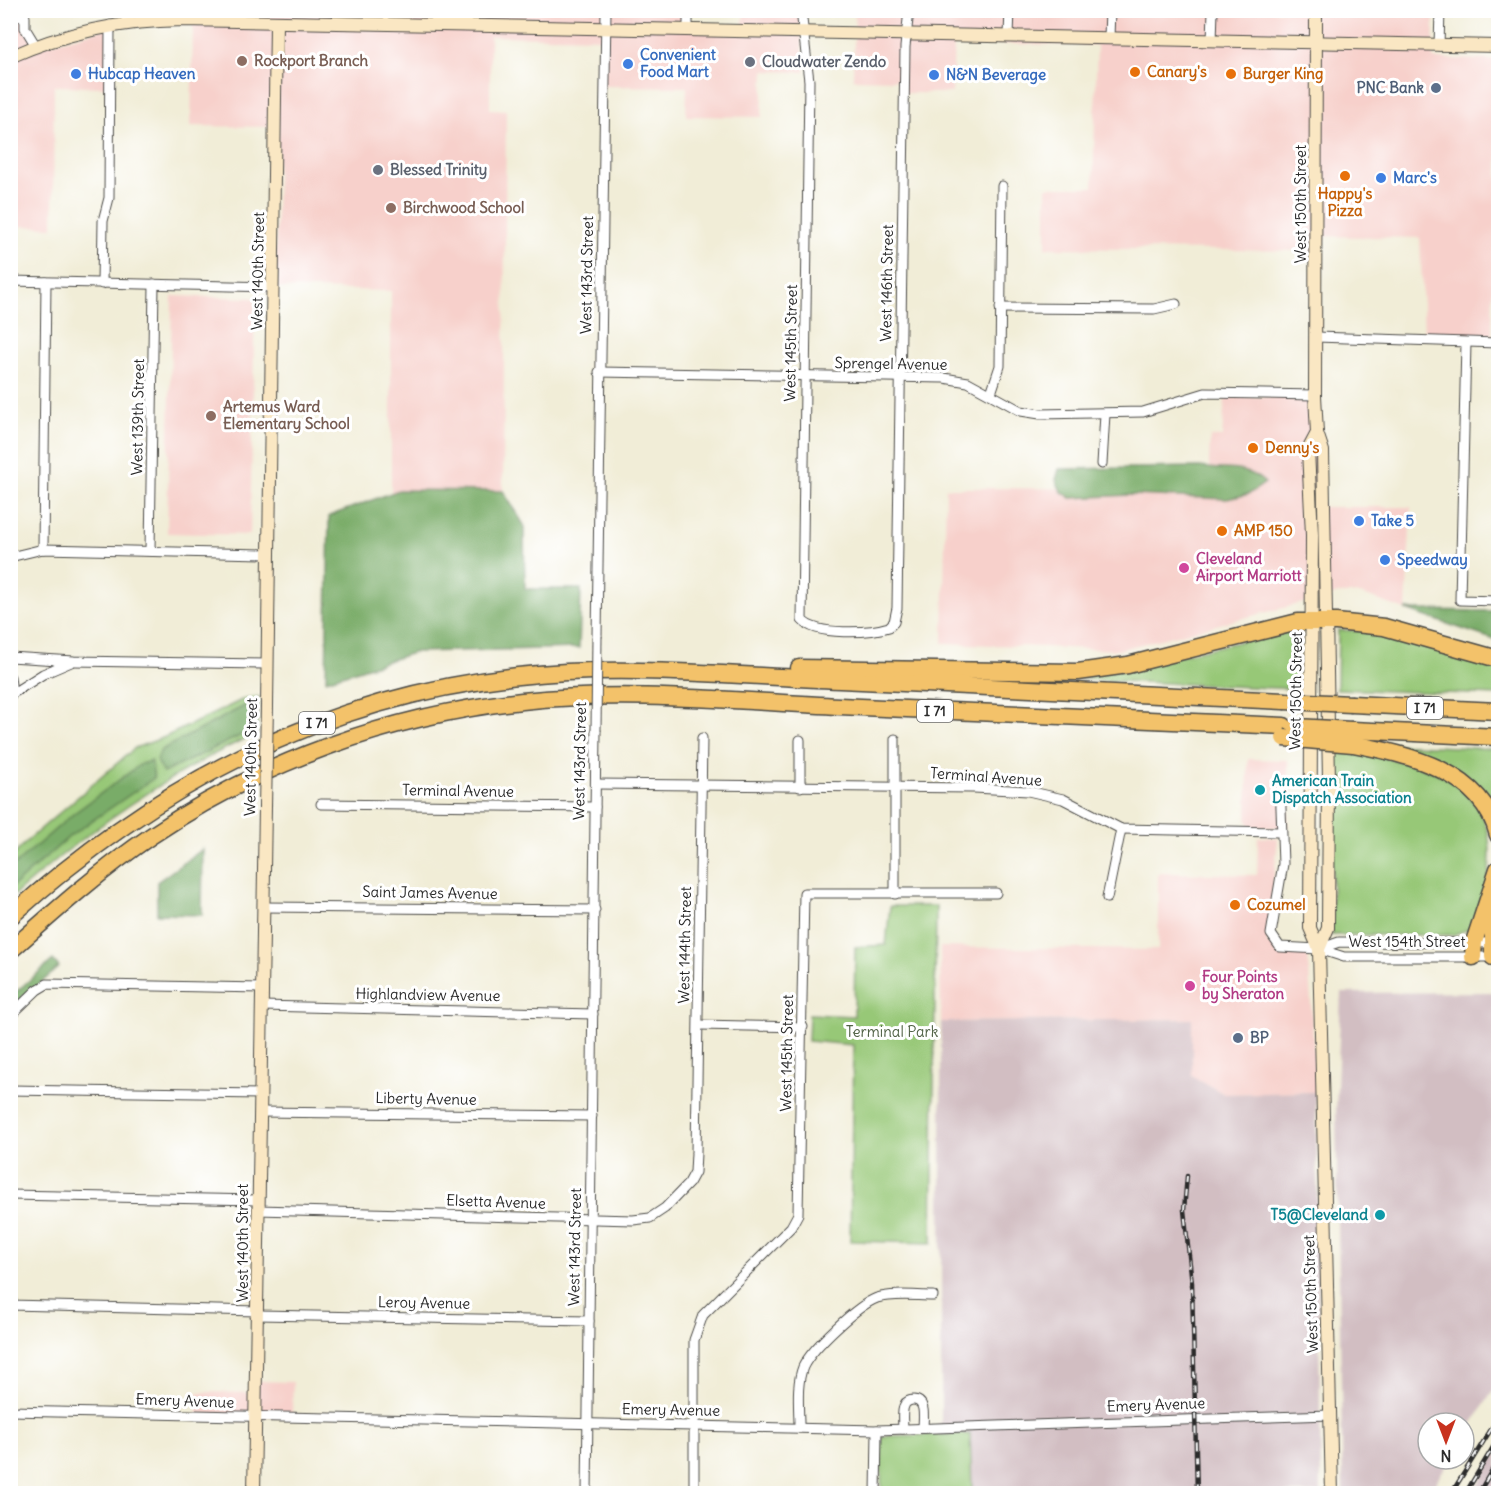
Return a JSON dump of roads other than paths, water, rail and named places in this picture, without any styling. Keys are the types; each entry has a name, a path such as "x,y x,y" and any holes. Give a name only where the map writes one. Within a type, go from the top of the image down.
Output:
{"highway":[{"path":"676,673 785,668 1078,672 1128,665 1298,622 1384,627 1498,659"},
{"name":"I 71","path":"10,917 79,857 150,807 221,765 319,722 426,691 508,677 585,672 676,673 1498,711"},
{"name":"I 71","path":"10,951 127,853 188,813 256,777 330,746 405,722 522,701 586,698 694,710 1284,732 1353,737 1498,737"},
{"path":"1353,737 1449,774 1478,794 1488,807 1498,835"},
{"path":"1474,949 1498,868"},
{"path":"1496,950 1498,910"}],"street":[{"name":"West 143rd Street","path":"587,1494 606,10"},
{"path":"688,10 688,29"},
{"name":"West 145th Street","path":"801,10 808,81 802,620 807,626 825,630 854,631"},
{"name":"West 146th Street","path":"854,631 889,627 894,622 897,608 905,61 909,10"},
{"path":"1009,35 1010,10"},
{"path":"1109,38 1110,10"},
{"path":"1212,41 1213,10"},
{"name":"West 150th Street","path":"1316,10 1317,433 1308,450 1319,622 1328,928 1318,949"},
{"path":"1439,46 1440,10"},
{"path":"10,16 25,14 25,28 36,46"},
{"path":"10,57 36,46 110,25 126,17 227,15 276,22 1498,46"},
{"name":"West 140th Street","path":"254,1494 276,22"},
{"path":"102,284 103,220 110,198 110,25"},
{"path":"990,393 1000,366 1002,186"},
{"path":"10,281 273,287"},
{"path":"43,549 46,282"},
{"name":"West 139th Street","path":"150,551 154,284"},
{"path":"1000,308 1154,309 1176,304"},
{"path":"1316,337 1498,343"},
{"path":"1466,343 1460,600 1498,600"},
{"name":"Sprengel Avenue","path":"600,372 944,378 968,382 1021,411 1040,414 1143,412 1205,393 1316,395"},
{"path":"1102,464 1105,414"},
{"path":"10,557 43,549 268,554"},
{"name":"West 150th Street","path":"1319,622 1310,928 1318,949 1332,1494"},
{"path":"10,657 74,661 267,663"},
{"path":"10,677 11,694 43,674 74,661"},
{"name":"West 144th Street","path":"696,1153 700,1025 702,738"},
{"path":"895,739 895,894 996,893"},
{"path":"800,740 800,787"},
{"path":"1280,781 1280,832 1283,864 1272,939 1280,947 1288,949 1318,949"},
{"name":"Terminal Avenue","path":"596,784 1028,791 1063,799 1121,829 1280,832"},
{"name":"Terminal Avenue","path":"321,804 595,807"},
{"path":"1107,898 1121,829"},
{"name":"West 145th Street","path":"694,1425 694,1340 700,1321 703,1315 792,1227 798,1214 804,893 895,894"},
{"name":"Saint James Avenue","path":"264,907 595,910"},
{"name":"West 154th Street","path":"1318,949 1339,942 1496,950"},
{"name":"West 154th Street","path":"1318,949 1344,957 1474,949 1496,950"},
{"path":"10,1016 37,990 47,984 262,988"},
{"name":"Highlandview Avenue","path":"262,1006 593,1014"},
{"path":"700,1025 803,1027"},
{"path":"10,1090 260,1094"},
{"name":"Liberty Avenue","path":"260,1112 592,1116"},
{"name":"Elsetta Avenue","path":"10,1195 591,1219 650,1218 665,1208 689,1183 695,1172 696,1153"},
{"path":"799,1426 800,1384 803,1368 810,1355 858,1310 877,1299 933,1296"},
{"name":"Leroy Avenue","path":"10,1305 589,1321"},
{"path":"903,1429 903,1408 907,1402 913,1400 920,1402 924,1408 923,1428"},
{"name":"Emery Avenue","path":"10,1411 255,1418 799,1426 877,1430 1330,1415"},
{"path":"694,1425 694,1494"},
{"path":"876,1494 877,1430"}],"railway":[{"path":"1187,1176 1184,1210 1192,1283 1197,1494"},
{"path":"1451,1494 1498,1418"},
{"path":"1465,1494 1498,1439"},
{"path":"1478,1494 1498,1460"}],"place":[{"name":"Rockport Branch","path":"242,61"},
{"name":"Cloudwater Zendo","path":"750,62"},
{"name":"Convenient Food Mart","path":"628,64"},
{"name":"Canary's","path":"1135,72"},
{"name":"Hubcap Heaven","path":"76,74"},
{"name":"Burger King","path":"1231,74"},
{"name":"N&N Beverage","path":"934,75"},
{"name":"PNC Bank","path":"1436,88"},
{"name":"Blessed Trinity","path":"378,170"},
{"name":"Happy's Pizza","path":"1345,176"},
{"name":"Marc's","path":"1381,178"},
{"name":"Birchwood School","path":"391,208"},
{"name":"Artemus Ward Elementary School","path":"211,416"},
{"name":"Denny's","path":"1253,448"},
{"name":"Take 5","path":"1359,521"},
{"name":"AMP 150","path":"1222,531"},
{"name":"Speedway","path":"1385,560"},
{"name":"Cleveland Airport Marriott","path":"1184,568"},
{"name":"American Train Dispatch Association","path":"1260,790"},
{"name":"Cozumel","path":"1235,905"},
{"name":"Four Points by Sheraton","path":"1190,986"},
{"name":"BP","path":"1238,1038"},
{"name":"T5@Cleveland","path":"1380,1215"}],"park label":[{"name":"Terminal Park","path":"892,1032"}]}
